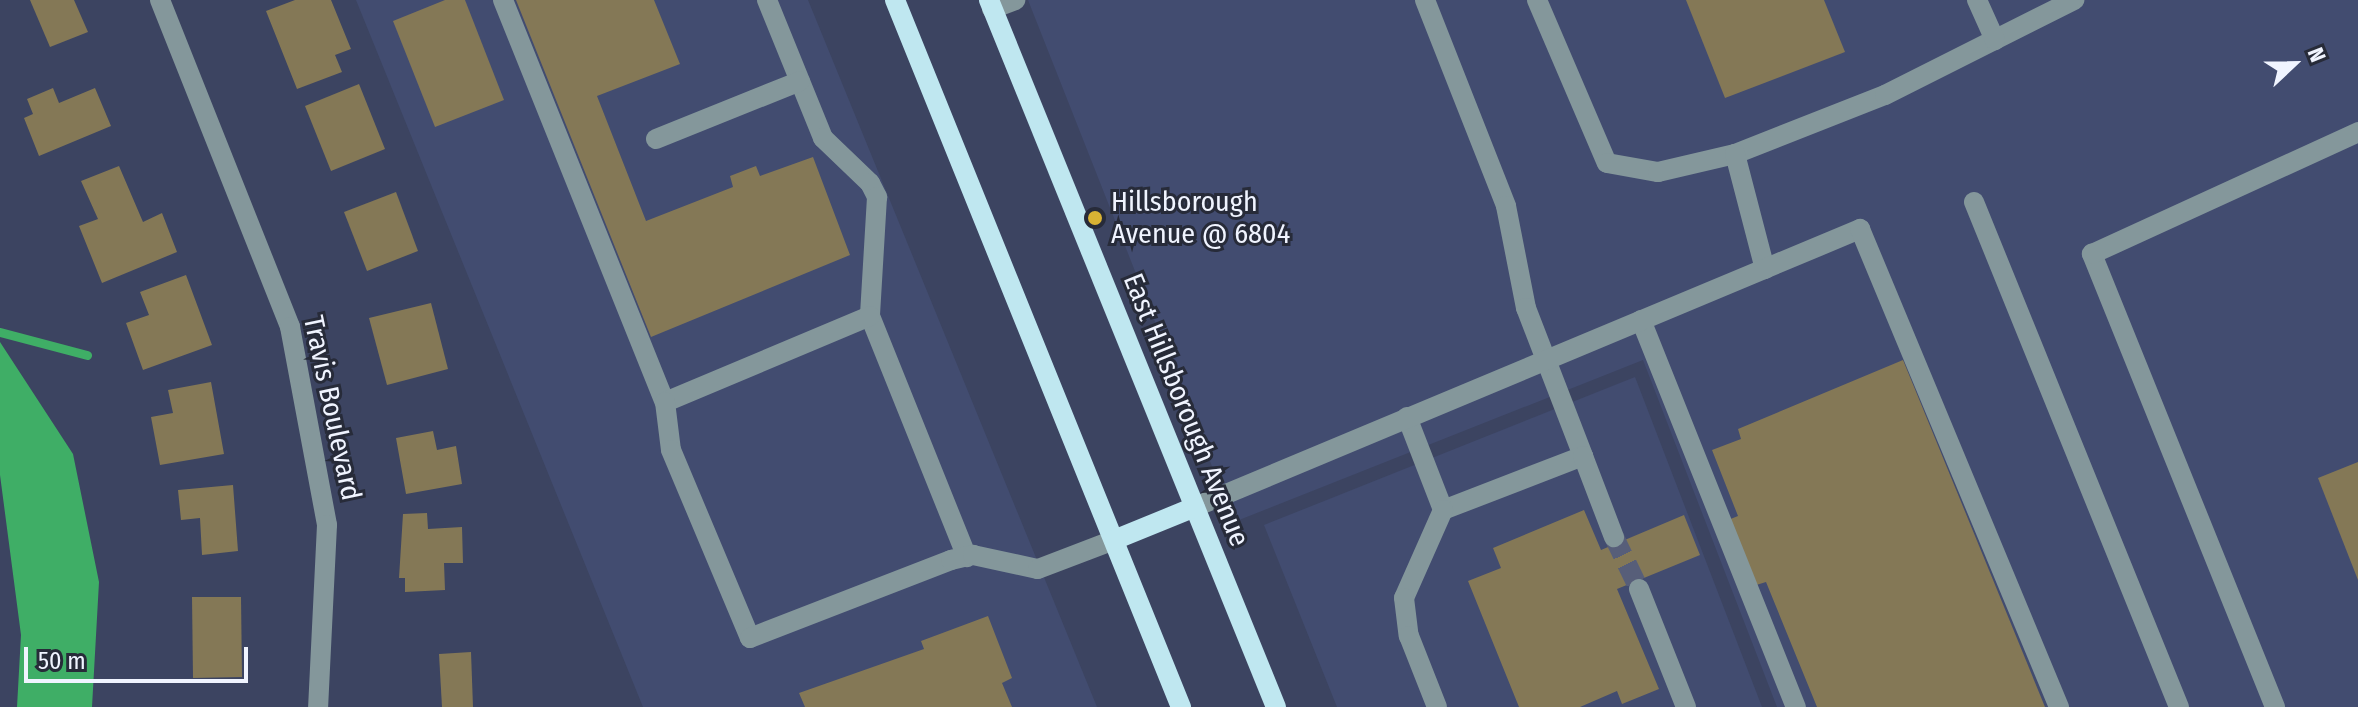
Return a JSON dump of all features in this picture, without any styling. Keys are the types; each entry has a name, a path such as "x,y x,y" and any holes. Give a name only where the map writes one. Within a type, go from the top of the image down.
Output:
{"main road":[{"path":"895,0 1181,707"},
{"name":"East Hillsborough Avenue","path":"990,4 1276,707"},
{"path":"1114,540 1195,507"}],"street":[{"name":"Travis Boulevard","path":"160,0 290,327 327,525 318,707"},
{"path":"503,0 665,402 671,450 750,638 967,557 1038,569 1114,540"},
{"path":"767,0 823,138 870,183 877,197 870,316 967,557"},
{"path":"990,4 1015,0"},
{"path":"1425,0 1506,206 1526,308 1614,537"},
{"path":"1537,0 1607,163 1658,172 1735,154 1885,95 2074,0"},
{"path":"1977,0 1995,40"},
{"path":"656,139 800,81"},
{"path":"2275,707 2092,254 2358,132"},
{"path":"1735,154 1765,269"},
{"path":"1974,202 2179,707"},
{"path":"1195,507 1860,229 2059,707"},
{"path":"665,402 870,316"},
{"path":"1641,320 1796,707"},
{"path":"1407,417 1443,510"},
{"path":"1437,707 1409,636 1404,598 1443,510 1583,456"},
{"path":"1639,589 1686,707"}],"shaded area":[{"path":"356,0 808,0 1097,707 643,707"},
{"path":"1028,0 2358,0 2358,707 1777,707 1643,360 1234,522"},
{"path":"0,342 73,454 99,582 92,707 17,707 21,635 0,475"},
{"path":"1635,377 1762,707 1337,707 1264,525"}],"building":[{"path":"30,0 74,0 88,32 50,47"},
{"path":"295,0 331,0 351,49 335,55 342,72 297,89 266,11"},
{"path":"445,0 465,0 504,100 435,127 393,21"},
{"path":"516,0 654,0 680,64 597,96 646,221 733,187 730,176 756,166 760,176 813,157 850,255 651,337"},
{"path":"1686,0 1824,0 1845,52 1725,98"},
{"path":"359,84 385,149 331,171 305,106"},
{"path":"53,88 59,103 95,88 111,126 39,156 24,118 33,114 27,99"},
{"path":"119,166 143,222 162,213 177,252 102,283 79,226 98,219 81,181"},
{"path":"396,192 418,251 367,271 344,212"},
{"path":"186,275 212,345 143,370 126,323 149,315 140,292"},
{"path":"431,303 448,369 387,385 369,318"},
{"path":"1903,360 2045,707 1817,707 1766,582 1753,586 1728,520 1738,516 1712,450 1741,439 1738,429"},
{"path":"211,382 224,454 160,465 151,417 173,413 168,390"},
{"path":"433,431 437,450 456,446 462,484 406,494 396,438"},
{"path":"2358,462 2358,580 2318,478"},
{"path":"233,485 238,551 202,555 200,518 181,520 178,490"},
{"path":"1584,510 1601,550 1684,515 1700,555 1617,589 1659,689 1622,704 1617,691 1580,707 1519,707 1468,581 1501,568 1493,548"},
{"path":"427,513 428,529 462,527 463,563 444,563 445,590 405,592 405,578 399,578 403,514"},
{"path":"192,597 241,597 242,677 193,678"},
{"path":"988,616 1012,678 1002,683 1012,707 805,707 799,693 924,649 921,641"},
{"path":"471,652 473,707 442,707 439,654"}],"waterway":[{"path":"0,332 87,355"}],"tunnel":[{"path":"1614,537 1639,589"}],"place":[{"name":"Hillsborough Avenue @ 6804","path":"1095,218"}]}
